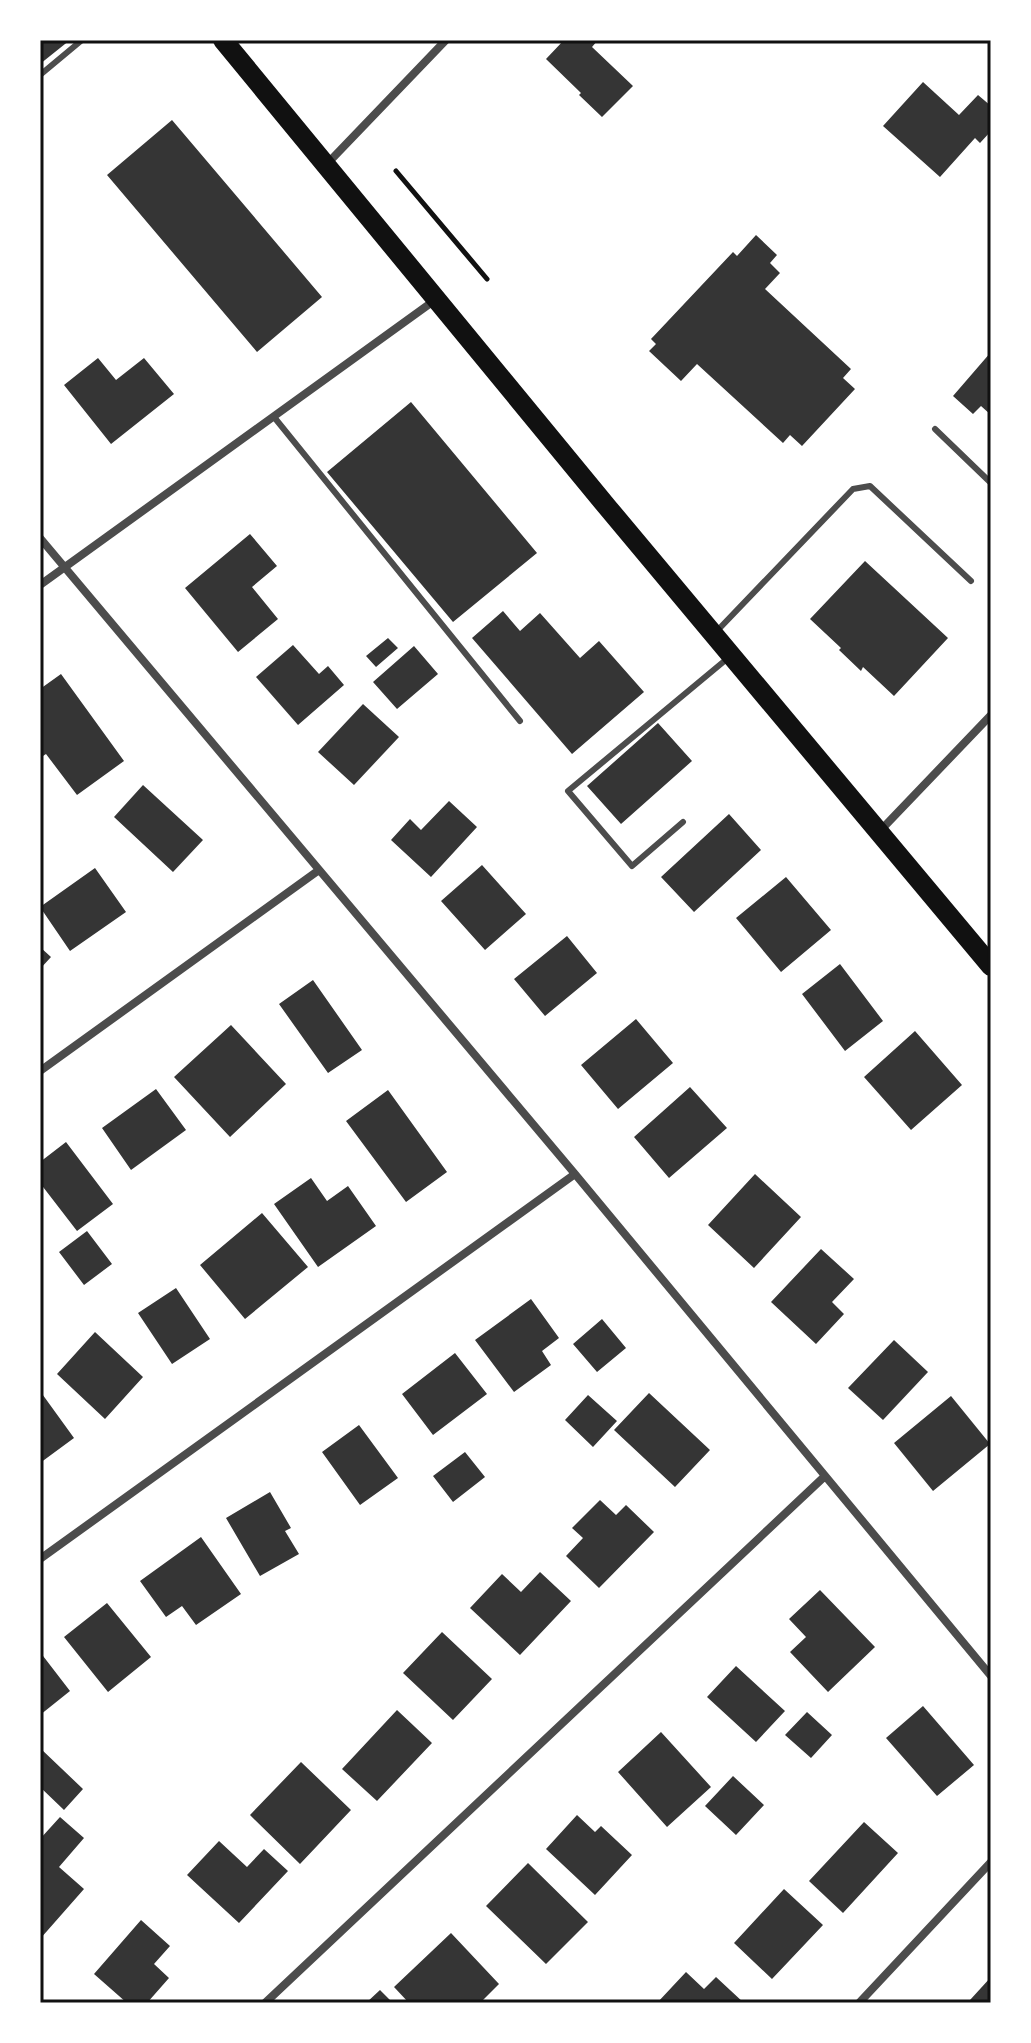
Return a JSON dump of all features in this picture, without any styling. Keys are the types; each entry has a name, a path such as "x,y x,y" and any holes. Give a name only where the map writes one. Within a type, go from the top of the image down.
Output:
{"main road":[{"path":"223,40 991,966"}],"street":[{"path":"326,165 446,40"},
{"path":"40,585 436,299"},
{"path":"40,538 575,1174 991,1676"},
{"path":"879,833 989,720"},
{"path":"40,1071 319,870"},
{"path":"40,1559 575,1174"},
{"path":"265,2003 825,1476"},
{"path":"859,2003 991,1862"}],"lane":[{"path":"40,75 82,40"},
{"path":"274,417 520,721"},
{"path":"935,429 991,483"},
{"path":"713,634 853,489 870,486 971,581"},
{"path":"683,822 632,866 568,791 731,655"}],"path":[{"path":"396,171 487,279"}],"building":[{"path":"40,40 70,40 40,64"},
{"path":"564,40 598,40 592,47 633,86 602,117 546,59"},
{"path":"923,82 959,115 978,95 991,106 991,131 980,143 975,138 940,177 883,126"},
{"path":"172,120 322,297 257,352 107,175"},
{"path":"756,235 777,255 770,263 780,273 765,289 851,369 843,378 855,389 802,446 790,435 783,443 697,364 681,381 649,351 656,344 651,339 733,252 737,256"},
{"path":"991,352 991,415 981,406 973,414 953,396"},
{"path":"98,358 116,380 144,358 174,394 111,444 64,385"},
{"path":"411,402 537,553 453,622 327,472"},
{"path":"250,534 277,566 252,587 278,619 238,652 185,588"},
{"path":"865,561 948,638 894,696 863,667 861,671 810,619"},
{"path":"503,611 520,631 540,613 580,658 599,641 644,692 572,754 472,638"},
{"path":"388,638 398,648 376,667 366,656"},
{"path":"293,645 319,674 328,666 344,685 298,725 256,677"},
{"path":"414,646 438,674 397,709 373,682"},
{"path":"61,674 124,761 77,795 46,754 40,758 40,689"},
{"path":"363,704 399,737 354,785 318,752"},
{"path":"658,723 692,761 621,824 587,786"},
{"path":"143,785 203,840 173,872 114,817"},
{"path":"449,801 477,827 431,877 391,840 410,819 421,830"},
{"path":"729,814 761,850 694,912 661,877"},
{"path":"482,865 526,914 485,950 441,901"},
{"path":"95,868 126,912 70,951 40,907"},
{"path":"786,877 831,930 781,972 736,918"},
{"path":"567,936 597,973 545,1016 514,979"},
{"path":"40,947 51,957 40,969"},
{"path":"840,964 883,1021 845,1051 802,994"},
{"path":"313,980 362,1050 328,1073 279,1004"},
{"path":"636,1019 673,1063 618,1109 581,1065"},
{"path":"231,1025 286,1084 230,1137 174,1077"},
{"path":"915,1031 962,1085 911,1130 864,1077"},
{"path":"690,1087 727,1128 669,1178 634,1137"},
{"path":"156,1089 186,1130 131,1170 102,1128"},
{"path":"388,1090 447,1172 406,1202 346,1121"},
{"path":"66,1142 113,1204 77,1231 40,1183 40,1162"},
{"path":"755,1174 801,1217 754,1268 708,1225"},
{"path":"311,1178 327,1201 348,1186 376,1226 318,1267 274,1204"},
{"path":"262,1213 308,1267 245,1319 200,1265"},
{"path":"87,1231 112,1264 84,1285 59,1252"},
{"path":"821,1249 854,1279 832,1302 844,1314 816,1344 771,1302"},
{"path":"176,1288 210,1339 172,1364 138,1313"},
{"path":"531,1299 559,1338 542,1351 551,1365 514,1392 475,1340"},
{"path":"602,1319 626,1348 597,1372 573,1344"},
{"path":"95,1332 143,1377 105,1419 57,1374"},
{"path":"894,1340 928,1372 883,1420 848,1388"},
{"path":"455,1353 487,1394 433,1435 402,1394"},
{"path":"40,1391 74,1438 40,1463"},
{"path":"649,1393 710,1450 675,1487 614,1430"},
{"path":"588,1395 617,1421 593,1447 565,1420"},
{"path":"951,1396 990,1444 933,1491 894,1443"},
{"path":"359,1425 398,1478 360,1505 322,1452"},
{"path":"465,1452 485,1477 453,1502 433,1476"},
{"path":"270,1492 291,1528 285,1531 299,1554 260,1576 226,1518"},
{"path":"600,1500 616,1515 626,1505 654,1532 599,1588 566,1556 583,1538 572,1528"},
{"path":"201,1537 241,1594 196,1625 182,1606 166,1617 140,1581"},
{"path":"540,1572 571,1601 520,1655 470,1608 502,1574 521,1592"},
{"path":"820,1590 875,1647 828,1692 790,1652 806,1637 789,1619"},
{"path":"107,1603 151,1657 108,1692 64,1637"},
{"path":"442,1632 492,1679 453,1720 403,1673"},
{"path":"40,1652 70,1691 40,1715"},
{"path":"736,1666 785,1711 756,1742 707,1697"},
{"path":"923,1706 974,1765 937,1796 886,1738"},
{"path":"397,1710 432,1743 377,1801 342,1769"},
{"path":"807,1712 832,1735 811,1758 785,1735"},
{"path":"661,1732 711,1787 667,1827 618,1772"},
{"path":"40,1748 83,1789 64,1810 40,1787"},
{"path":"301,1762 351,1810 300,1864 250,1815"},
{"path":"733,1776 764,1805 736,1835 705,1806"},
{"path":"577,1815 595,1832 601,1826 632,1855 595,1895 546,1849"},
{"path":"60,1817 84,1838 59,1867 84,1889 40,1939 40,1839"},
{"path":"864,1822 898,1853 843,1913 809,1881"},
{"path":"219,1841 247,1867 264,1849 288,1871 239,1923 187,1875"},
{"path":"528,1863 588,1922 546,1964 486,1906"},
{"path":"784,1889 823,1925 772,1979 734,1943"},
{"path":"141,1920 170,1946 154,1964 169,1978 147,2003 127,2003 94,1974"},
{"path":"451,1933 499,1984 480,2003 409,2003 394,1987"},
{"path":"686,1972 704,1989 716,1977 744,2003 657,2003"},
{"path":"991,1977 991,2003 973,2003 970,2000"},
{"path":"380,1990 393,2003 366,2003"}]}
